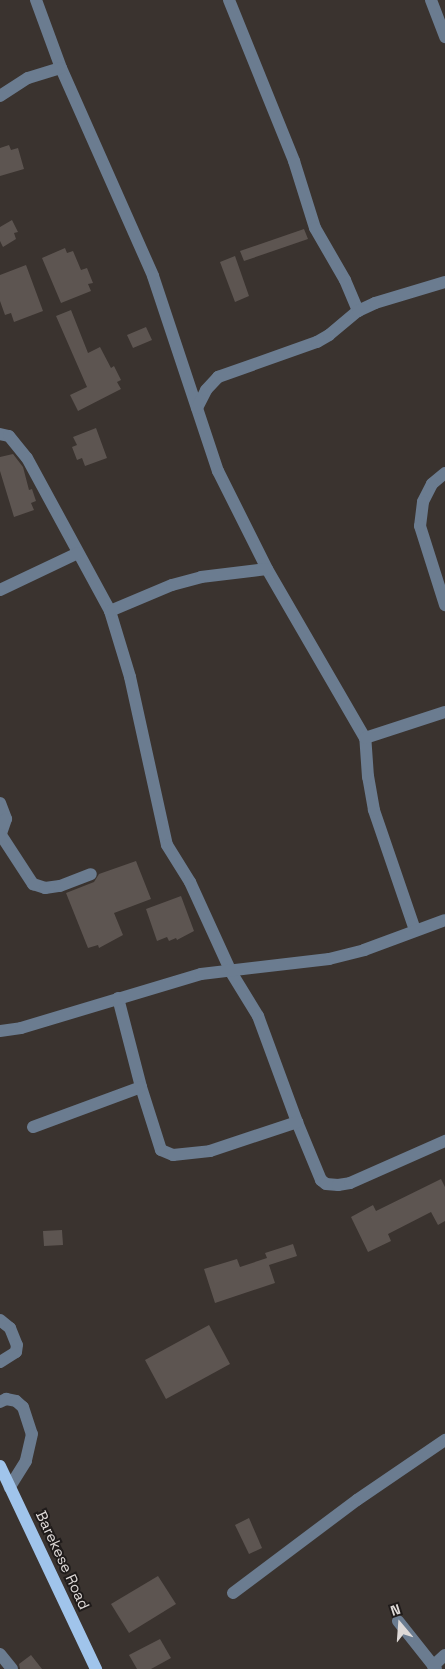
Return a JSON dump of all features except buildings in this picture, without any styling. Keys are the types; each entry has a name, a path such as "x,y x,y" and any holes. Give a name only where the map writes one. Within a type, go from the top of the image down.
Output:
{"main road":[{"name":"Barekese Road","path":"0,1466 96,1669"}],"street":[{"path":"36,0 61,68 153,276 218,471 266,569 365,738 368,777 374,810 415,930"},
{"path":"229,0 294,161 315,228 345,280 358,311"},
{"path":"432,0 445,37"},
{"path":"0,96 28,78 61,68"},
{"path":"197,408 206,390 218,377 317,342 329,335 358,311 390,297 445,282"},
{"path":"0,434 4,434 13,440 27,458 110,611 130,677 166,845 190,882 231,972 258,1016 296,1122 321,1180 332,1184 350,1183 445,1141"},
{"path":"445,473 432,484 423,502 420,526 445,605"},
{"path":"0,590 78,554"},
{"path":"110,611 179,583 202,577 266,569"},
{"path":"365,738 445,712"},
{"path":"0,803 6,819 0,835 33,884 46,888 60,886 91,874"},
{"path":"0,1031 21,1028 201,974 329,960 372,948 445,920"},
{"path":"118,998 141,1087 157,1143 161,1150 173,1155 210,1151 296,1122"},
{"path":"33,1127 141,1087"},
{"path":"0,1320 10,1328 17,1345 16,1352 0,1362"},
{"path":"0,1402 6,1399 16,1401 23,1407 32,1434 26,1462 10,1487"},
{"path":"233,1594 356,1500 445,1440"},
{"path":"398,1621 435,1667 445,1655"},
{"path":"0,1654 12,1669"}]}
